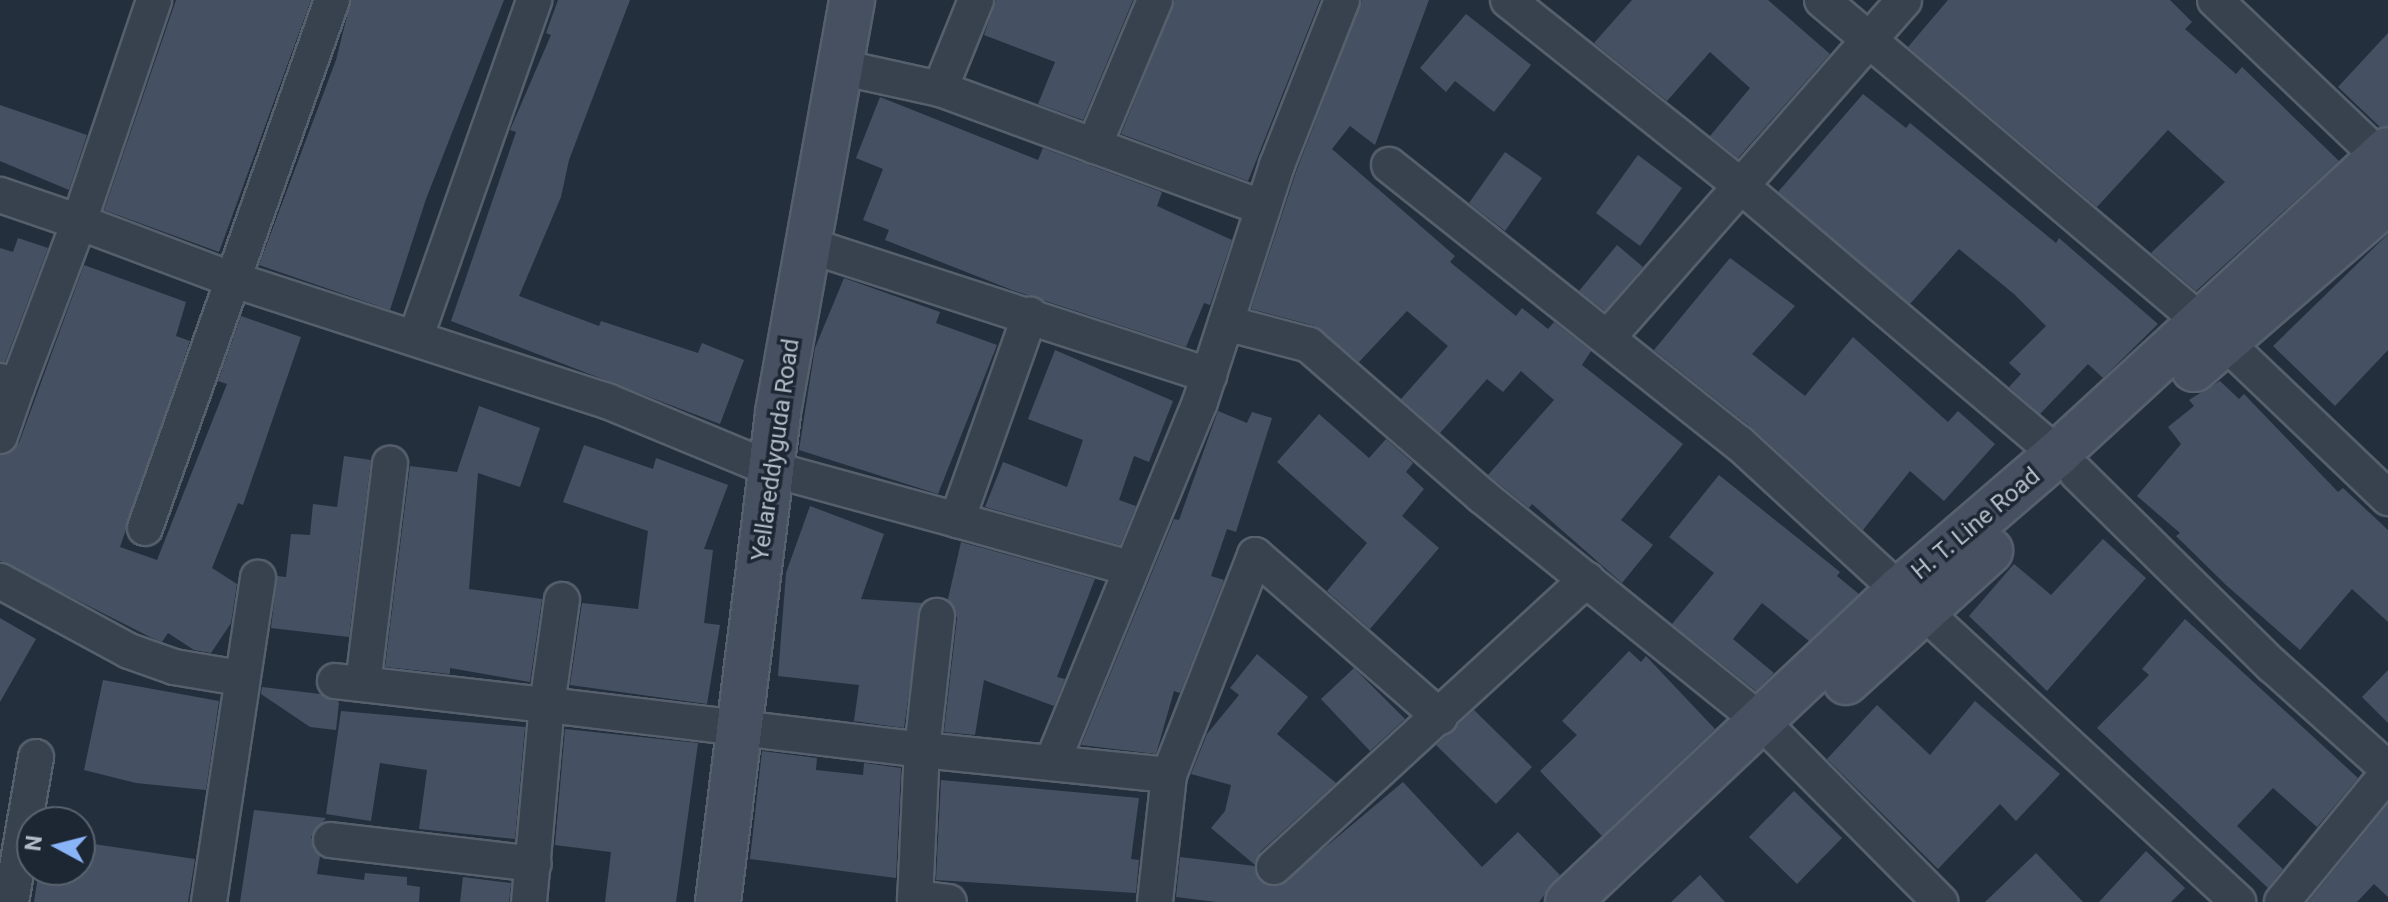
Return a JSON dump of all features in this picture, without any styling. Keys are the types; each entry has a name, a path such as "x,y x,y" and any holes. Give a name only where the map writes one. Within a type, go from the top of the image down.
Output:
{"street":[{"path":"0,436 8,384 79,222 154,0"},
{"path":"145,528 332,0"},
{"path":"416,336 534,0"},
{"name":"Yellareddyguda Road","path":"718,902 771,469 852,0"},
{"path":"940,89 976,0"},
{"path":"1094,146 1155,0"},
{"path":"1052,763 1209,375 1263,208 1342,0"},
{"path":"1508,0 1741,186 2067,464 2272,665 2388,771 2282,902"},
{"path":"1822,0 2213,333 2388,498"},
{"path":"1609,336 1904,0"},
{"path":"2215,0 2385,157"},
{"path":"840,67 940,89 1263,208"},
{"name":"H. T. Line Road","path":"1605,902 1770,732 1911,600 2213,333 2385,157"},
{"path":"1389,165 1609,336 1739,443 2238,902"},
{"path":"0,195 235,280 416,336 607,401 771,469 1129,568"},
{"name":"H. T. Line Road","path":"2213,333 2388,201"},
{"path":"808,245 1209,375"},
{"path":"957,520 1030,315"},
{"path":"1226,323 1309,345 1482,496 1770,732 1931,899"},
{"path":"390,464 349,682 922,750 1169,775"},
{"path":"1155,902 1169,775 1255,555 1440,717"},
{"path":"209,902 240,678 258,578"},
{"path":"1274,867 1587,579"},
{"path":"0,581 129,651 174,667 240,678"},
{"path":"529,902 547,705 562,600"},
{"path":"926,901 922,750 937,616"},
{"name":"H. T. Line Road","path":"1568,902 1770,732"},
{"path":"11,902 36,757"},
{"path":"331,840 534,864"}],"building":[{"path":"176,0 311,0 219,252 104,210"},
{"path":"351,0 504,0 426,199 390,310 259,265 336,60"},
{"path":"558,0 630,0 569,160 561,197 519,296 599,326 601,321 698,353 702,343 744,360 720,424 451,321 516,132 510,130 551,35 546,33"},
{"path":"996,0 1133,0 1083,120 1038,104 1055,62 984,35"},
{"path":"1175,0 1320,0 1248,181 1121,134"},
{"path":"1362,0 1429,0 1375,145 1350,126 1332,149 1455,256 1450,262 1516,316 1522,308 1548,329 1554,322 1591,351 1582,365 1683,444 1621,520 1653,545 1622,583 1532,504 1529,508 1488,475 1554,400 1521,371 1503,392 1487,379 1440,433 1401,399 1448,346 1407,311 1359,362 1315,326 1251,309 1296,172"},
{"path":"1632,0 1768,0 1830,54 1738,158 1710,136 1750,88 1710,52 1667,101 1594,43"},
{"path":"1948,0 2170,0 2192,22 2185,29 2236,74 2242,67 2339,161 2196,291 2151,253 2225,182 2168,130 2097,207 1908,47"},
{"path":"1466,14 1531,65 1494,112 1455,81 1446,92 1420,68"},
{"path":"2388,33 2388,126 2380,127 2338,87"},
{"path":"1863,94 1906,128 1910,123 2056,243 2059,238 2158,324 2103,378 2088,364 2040,414 2009,387 2021,374 2009,363 2046,326 2014,294 1959,249 1910,304 1778,192"},
{"path":"880,97 1038,160 1043,148 1162,192 1157,206 1232,240 1210,305 1204,303 1186,347 1012,290 885,240 889,230 863,220 883,169 856,158"},
{"path":"0,105 87,135 69,190 0,161"},
{"path":"1505,152 1542,178 1505,231 1469,203"},
{"path":"1638,155 1682,188 1640,246 1596,213"},
{"path":"2388,234 2388,350 2335,406 2273,346"},
{"path":"18,238 48,248 5,362 0,362 0,248 13,252"},
{"path":"1617,245 1643,267 1605,311 1579,291"},
{"path":"1730,258 1795,306 1752,354 1805,396 1853,337 1948,422 1958,411 1995,444 1944,501 1910,471 1863,530 1752,428 1654,350"},
{"path":"84,265 186,302 176,336 190,341 120,547 157,560 227,384 218,381 241,316 301,337 243,505 238,503 212,568 237,584 231,623 211,653 194,650 168,633 162,642 152,638 0,561 0,455 19,443"},
{"path":"844,278 940,312 936,323 997,345 938,494 799,450 815,348"},
{"path":"1055,350 1173,401 1149,462 1134,456 1119,500 1136,506 1120,545 985,507 1003,462 1067,487 1083,440 1028,419"},
{"path":"2220,381 2239,399 2244,394 2338,492 2343,488 2388,530 2388,622 2352,589 2300,650 2226,585 2176,536 2180,533 2137,496 2181,444 2168,427 2194,406 2189,400"},
{"path":"479,406 540,428 520,487 478,473 469,589 542,599 530,682 450,668 450,674 385,667 410,466 457,472"},
{"path":"1218,411 1247,423 1252,412 1272,418 1236,532 1227,529 1211,576 1224,580 1180,693 1174,691 1156,754 1081,745 1174,519 1179,520"},
{"path":"1319,414 1369,458 1386,439 1413,463 1406,472 1424,489 1402,516 1439,548 1370,629 1327,591 1367,543 1277,462"},
{"path":"584,445 653,469 656,458 728,485 704,549 713,550 704,623 720,625 707,704 570,685 582,603 638,609 648,531 563,502"},
{"path":"344,456 371,460 349,637 271,628 277,576 286,577 291,534 310,535 313,504 337,507"},
{"path":"1719,475 1840,572 1837,576 1859,594 1809,641 1762,603 1733,639 1774,673 1756,691 1672,624 1714,573 1669,537"},
{"path":"810,506 884,534 861,599 922,603 904,728 854,721 859,685 778,676 786,573"},
{"path":"2103,539 2146,578 2047,691 1969,616 2014,564 2051,595"},
{"path":"961,542 1095,579 1057,677 1065,679 1054,706 984,680 975,735 944,732 957,618 948,599"},
{"path":"0,618 36,639 0,702"},
{"path":"2185,619 2358,778 2317,827 2273,788 2237,826 2283,869 2268,888 2097,728 2149,675 2142,669"},
{"path":"1629,651 1641,662 1646,656 1715,729 1602,836 1540,771 1577,735 1562,721"},
{"path":"1257,654 1308,697 1277,734 1336,783 1260,852 1255,865 1211,828 1225,811 1231,785 1191,774 1207,734 1239,695 1230,688"},
{"path":"1354,668 1405,719 1370,751 1321,699"},
{"path":"2388,670 2388,723 2362,697"},
{"path":"103,680 219,701 206,790 136,783 84,770"},
{"path":"262,687 320,694 339,702 336,730 310,727 261,694"},
{"path":"1975,701 2060,774 2016,821 2000,804 1938,869 1827,759 1877,705 1930,755"},
{"path":"1474,710 1532,767 1496,804 1436,745"},
{"path":"341,711 525,727 515,839 419,829 427,770 380,763 371,821 326,814"},
{"path":"565,729 698,743 676,902 605,902 611,852 555,845"},
{"path":"762,751 817,758 816,770 863,775 864,763 901,768 896,878 750,859"},
{"path":"941,780 1139,798 1131,859 1139,860 1136,893 936,880"},
{"path":"1403,782 1482,867 1518,832 1560,875 1539,902 1216,902 1176,897 1180,857 1255,866 1260,881 1279,886"},
{"path":"1794,791 1842,838 1797,884 1749,837"},
{"path":"2388,804 2388,897 2374,884 2357,902 2308,902"},
{"path":"254,810 326,818 311,837 320,856 317,874 364,880 365,873 407,877 407,885 420,887 419,902 240,902"},
{"path":"96,844 195,859 188,902 34,902 36,886 96,886"},
{"path":"2146,851 2185,888 2171,902 2099,902"},
{"path":"2036,853 2083,902 1985,902"},
{"path":"1700,875 1725,902 1671,902"},
{"path":"463,877 511,883 509,902 460,902"}]}
